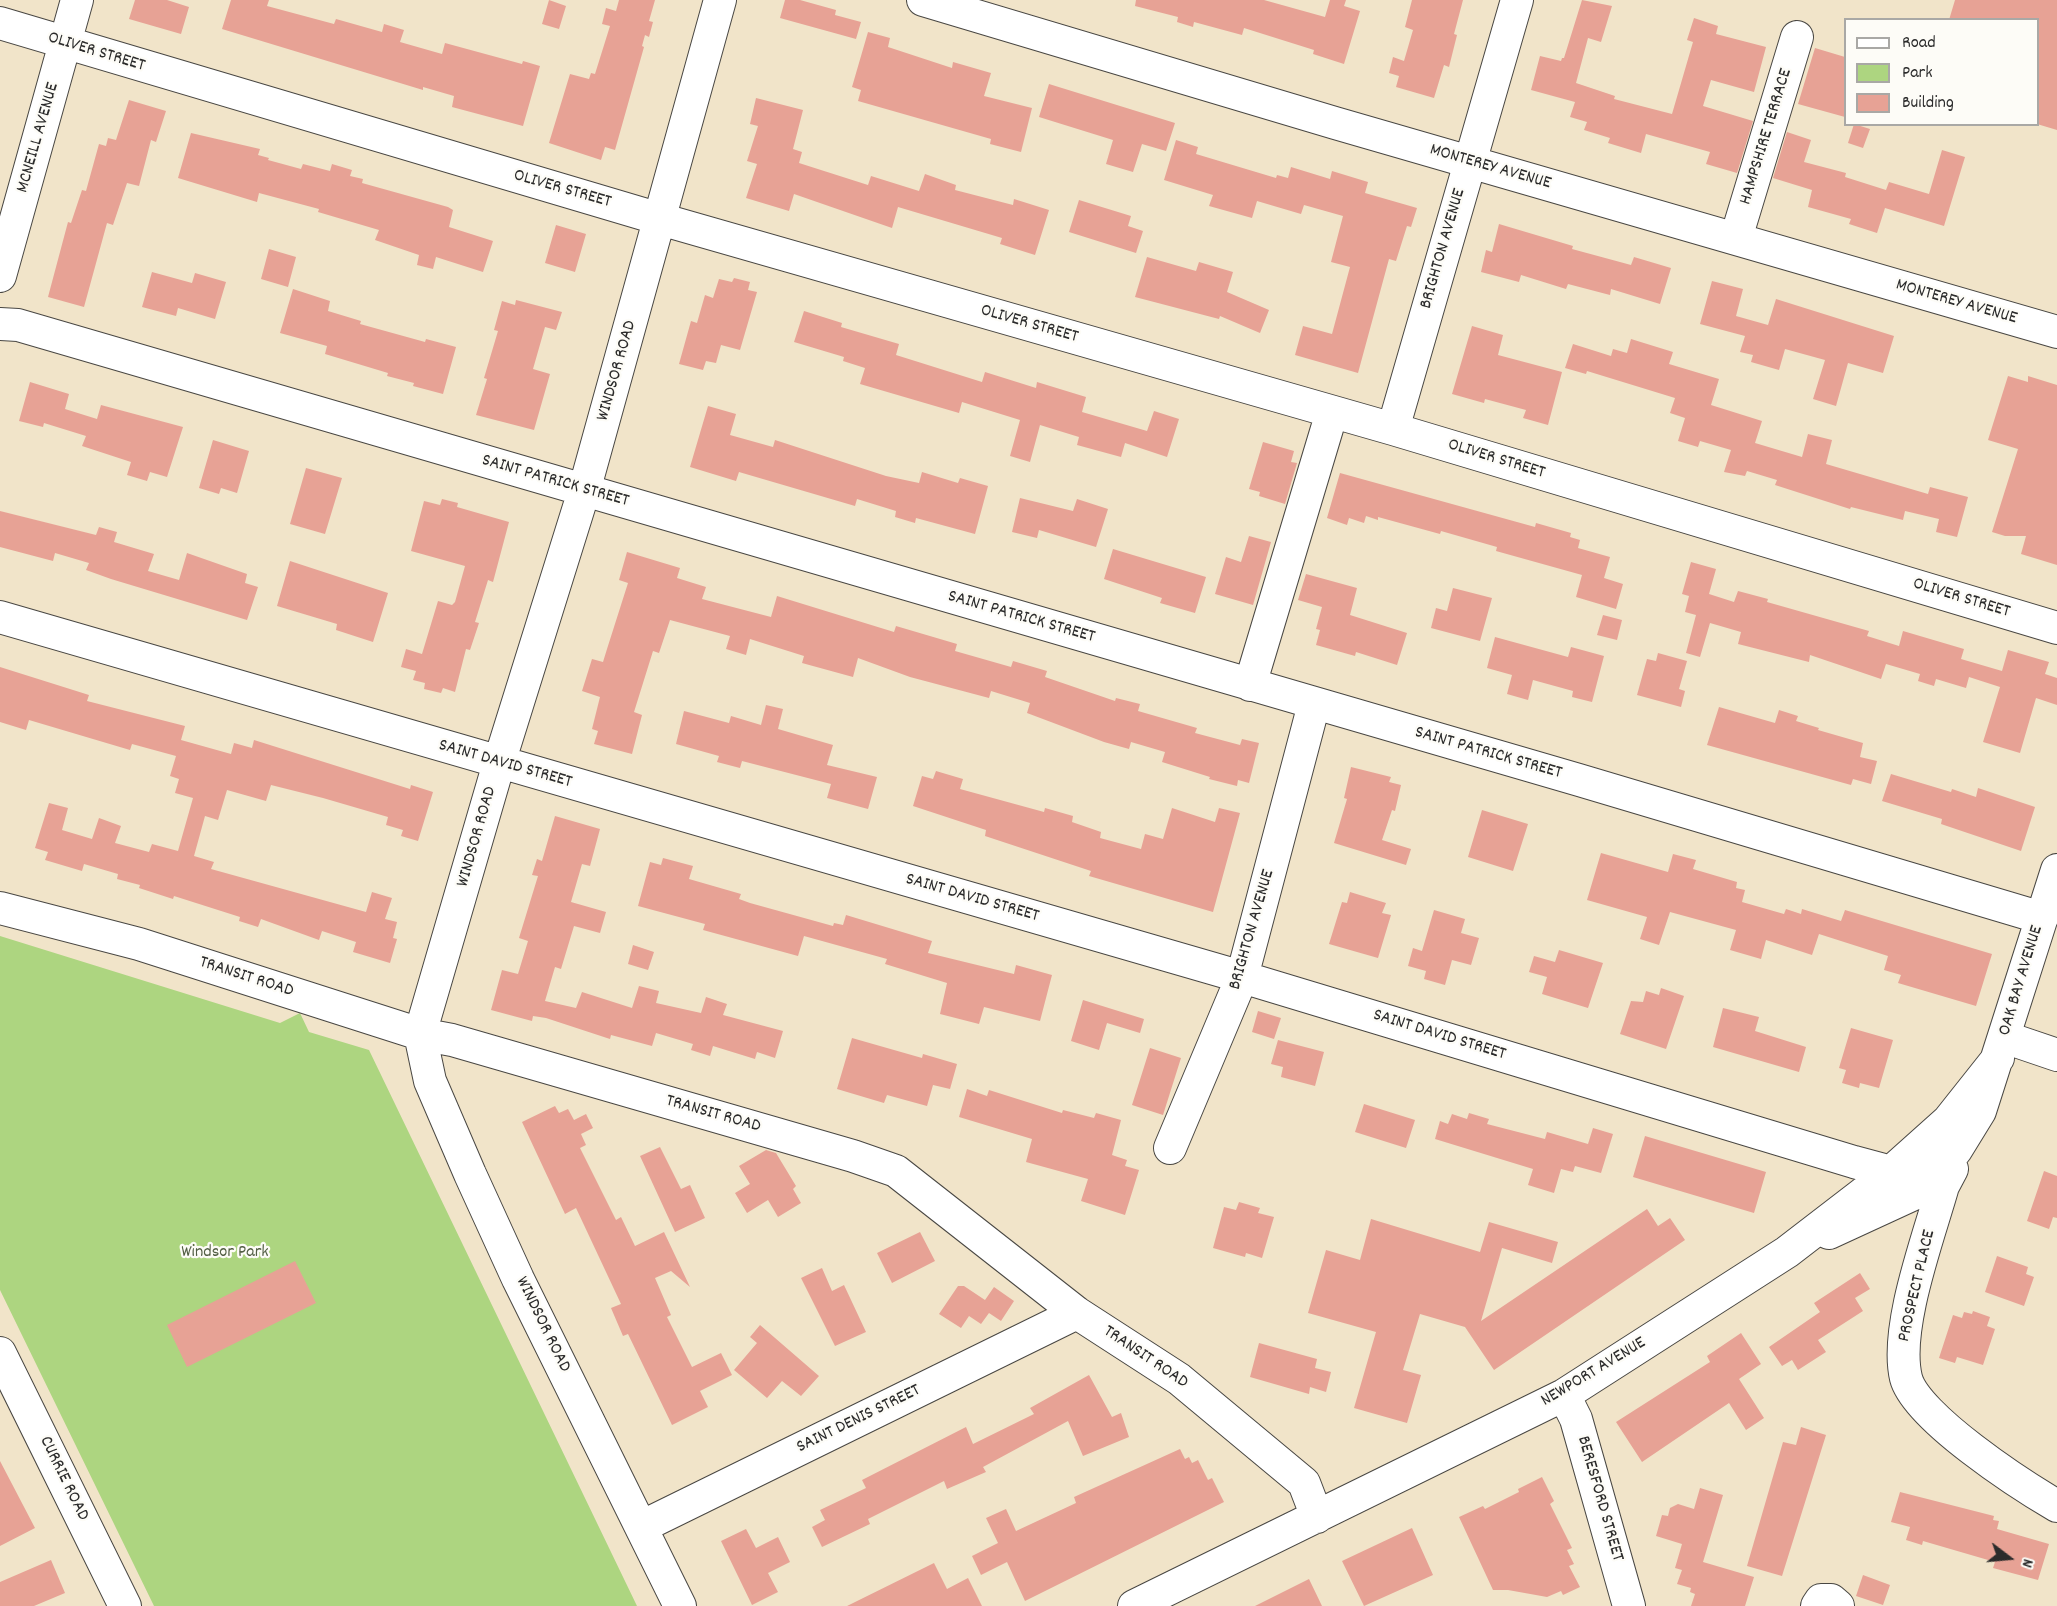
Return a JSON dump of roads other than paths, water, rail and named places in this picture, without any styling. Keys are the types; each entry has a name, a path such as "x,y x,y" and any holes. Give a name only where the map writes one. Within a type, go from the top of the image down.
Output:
{"street":[{"name":"MCNEILL AVENUE","path":"0,276 77,0"},
{"name":"WINDSOR ROAD","path":"681,1606 518,1279 470,1174 430,1081 420,1034 499,764 584,491 720,0"},
{"name":"MONTEREY AVENUE","path":"923,0 1468,162 2057,332"},
{"name":"BRIGHTON AVENUE","path":"1393,429 1468,162 1517,0"},
{"name":"OLIVER STREET","path":"0,23 660,219 1393,429 2057,628"},
{"name":"HAMPSHIRE TERRACE","path":"1736,238 1797,37"},
{"name":"SAINT PATRICK STREET","path":"0,324 18,325 2042,918"},
{"path":"1250,685 1332,412"},
{"name":"SAINT DAVID STREET","path":"0,617 499,764 1242,977 1935,1185"},
{"name":"BRIGHTON AVENUE","path":"1170,1148 1242,977 1314,704"},
{"name":"OAK BAY AVENUE","path":"1980,1111 2057,870"},
{"name":"TRANSIT ROAD","path":"0,908 139,944 420,1034 452,1040 808,1142 896,1171 1077,1313 1179,1379 1304,1483 1317,1517"},
{"path":"2001,1047 2057,1055"},
{"name":"NEWPORT AVENUE","path":"1134,1606 1563,1395 1787,1252 1891,1172 1948,1121 2001,1047"},
{"name":"PROSPECT PLACE","path":"1980,1111 1935,1185 1907,1321 1903,1355 1906,1377 1911,1392 1933,1415 2007,1476 2057,1506"},
{"path":"1787,1252 1935,1185"},
{"name":"SAINT DENIS STREET","path":"641,1527 1077,1313"},
{"name":"CURRIE ROAD","path":"0,1353 125,1606"},
{"name":"BERESFORD STREET","path":"1563,1395 1576,1419 1629,1606"},
{"path":"1817,1606 1821,1600 1831,1600 1838,1606"}],"park label":[{"name":"Windsor Park","path":"225,1254"}]}
